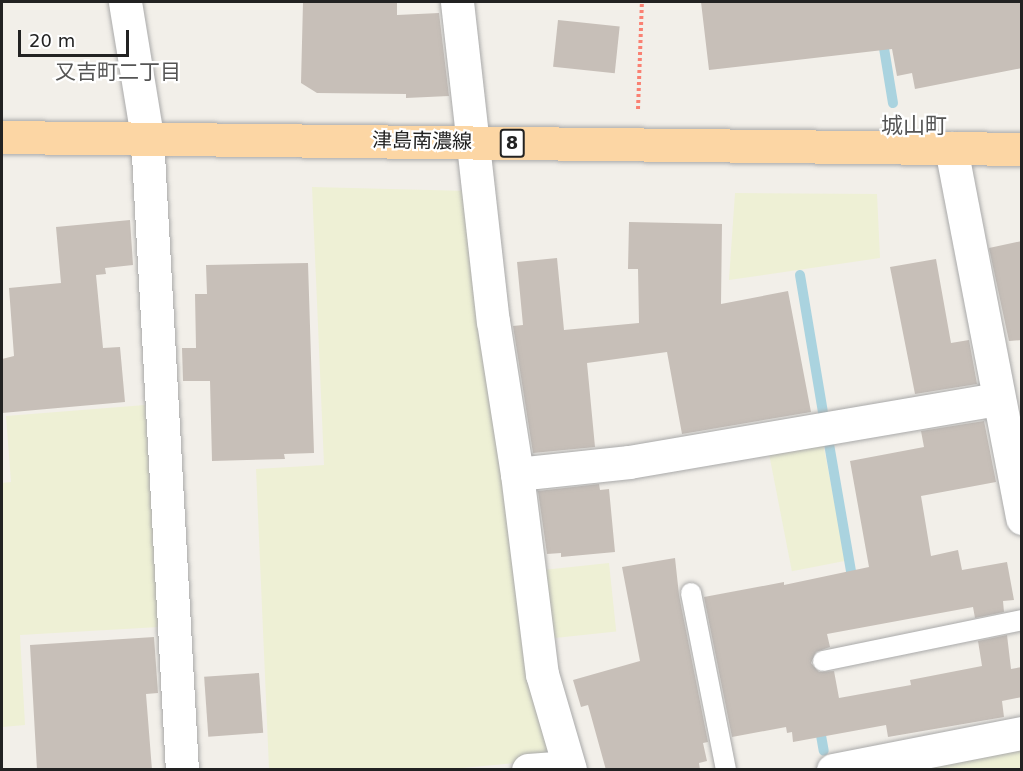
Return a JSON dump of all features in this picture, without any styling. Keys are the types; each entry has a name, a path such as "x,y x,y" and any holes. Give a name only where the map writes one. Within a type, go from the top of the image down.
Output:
{"main road":[{"name":"津島南濃線","path":"2,137 474,142 637,147 1022,149"}],"street":[{"path":"125,2 147,138 182,770"},
{"path":"457,2 494,321 517,474 542,674 569,768 528,770"},
{"path":"951,148 1022,518"},
{"path":"517,474 629,462 999,399"},
{"path":"833,770 1022,733"}],"lane":[{"path":"691,593 726,770"},
{"path":"823,661 1022,620"}],"path":[{"path":"637,147 642,2"}],"green space":[{"path":"312,187 469,191 548,720 548,760 441,770 269,769 256,469 324,465"},
{"path":"735,193 877,194 880,258 729,280"},
{"path":"145,405 159,627 20,635 25,725 2,727 2,483 11,482 6,416"},
{"path":"822,438 846,561 792,571 768,448"},
{"path":"609,563 616,632 548,639 540,570"},
{"path":"1021,745 1021,769 901,769"}],"building":[{"path":"303,2 397,2 397,15 439,13 449,96 406,98 406,94 317,93 301,83"},
{"path":"701,2 1022,2 1022,68 915,89 912,73 897,76 892,49 709,70"},
{"path":"558,20 620,26 615,73 553,67"},
{"path":"130,220 133,265 105,268 106,274 96,275 103,348 120,347 125,402 2,413 2,359 14,356 9,288 61,283 56,227"},
{"path":"629,222 722,224 721,304 788,291 811,412 682,434 667,352 587,363 595,447 533,453 513,326 523,325 517,262 557,258 564,330 639,323 638,269 628,269"},
{"path":"1022,241 1022,340 1009,341 989,248"},
{"path":"936,259 951,343 969,340 977,384 915,394 890,267"},
{"path":"308,263 314,453 284,454 285,459 212,461 210,381 183,381 182,348 196,348 195,294 207,294 206,265"},
{"path":"984,421 996,482 921,496 931,556 958,550 962,570 1007,562 1014,600 1003,601 1004,612 975,618 973,607 827,634 830,647 816,652 811,663 819,672 834,671 839,698 911,685 910,680 982,666 978,641 1007,635 1011,669 1022,667 1022,697 1002,701 1004,717 888,737 886,725 793,742 792,732 787,733 786,727 732,737 704,597 784,582 784,585 869,567 850,461 924,447 921,431"},
{"path":"599,484 600,490 609,489 615,552 561,557 561,553 547,554 538,491"},
{"path":"675,558 679,595 708,742 703,743 707,761 699,763 700,770 606,770 588,705 581,707 573,680 640,661 622,567"},
{"path":"154,637 158,693 146,694 152,770 37,770 30,645"},
{"path":"259,673 263,733 208,737 204,677"}],"waterway":[{"path":"882,36 893,103"},
{"path":"800,275 824,418"},
{"path":"828,438 853,583"},
{"path":"819,724 824,751"}],"district":[{"name":"又吉町二丁目","path":"118,72"},
{"name":"城山町","path":"914,126"}]}
